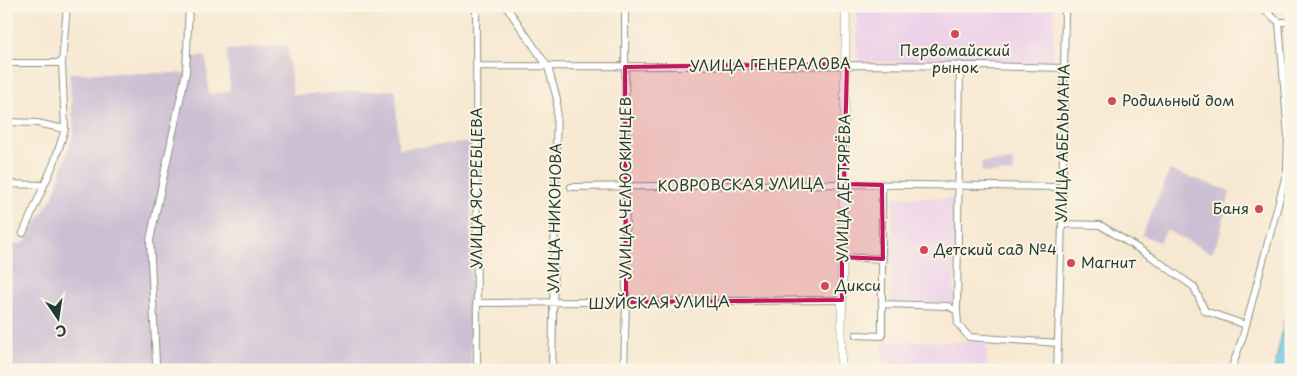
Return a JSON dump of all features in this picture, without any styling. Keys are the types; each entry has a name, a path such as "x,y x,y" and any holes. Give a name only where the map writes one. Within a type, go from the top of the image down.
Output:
{"main road":[{"name":"УЛИЦА ДЕГТЯРЁВА","path":"841,370 847,64 846,6"}],"street":[{"path":"23,233 54,163 64,130 62,63 67,6"},
{"path":"156,362 150,240 186,72 189,6"},
{"name":"УЛИЦА ЯСТРЕБЦЕВА","path":"476,6 478,66 476,370"},
{"name":"УЛИЦА НИКОНОВА","path":"506,6 548,67 557,99 552,370"},
{"name":"УЛИЦА ЧЕЛЮСКИНЦЕВ","path":"624,370 626,302 625,6"},
{"name":"УЛИЦА АБЕЛЬМАНА","path":"1057,370 1062,224 1061,187 1065,6"},
{"path":"1258,6 1279,22 1291,22"},
{"path":"1231,370 1246,325 1287,171 1288,136 1279,22"},
{"path":"6,63 62,63"},
{"name":"УЛИЦА ГЕНЕРАЛОВА","path":"478,66 625,68 847,64 1063,68"},
{"path":"960,65 958,324 970,337 1058,343"},
{"path":"6,122 37,123 64,130"},
{"path":"6,184 44,185"},
{"name":"КОВРОВСКАЯ УЛИЦА","path":"572,186 844,184 1061,187"},
{"path":"856,335 882,336 884,304 882,185"},
{"path":"1062,224 1100,225 1194,286 1205,311 1246,325"},
{"path":"842,257 883,259"},
{"name":"ШУЙСКАЯ УЛИЦА","path":"476,304 842,300"},
{"path":"884,304 948,306 957,311"}],"highlighted area":[{"path":"847,64 844,184 882,185 883,259 842,257 842,300 626,302 625,67"}],"shaded area":[{"name":"Первомайский рынок","path":"857,6 1054,6 1053,65 857,62"},
{"path":"287,45 293,95 396,90 398,149 471,142 471,370 6,370 6,246 24,243 52,198 74,133 69,73 191,73 191,57 206,56 209,94 230,91 227,50"},
{"path":"1013,161 1013,172 982,173 981,162"},
{"path":"1170,170 1230,191 1220,235 1212,253 1166,230 1160,242 1142,235"},
{"name":"Детский сад №4","path":"894,197 956,198 954,303 891,302"},
{"path":"883,341 987,342 987,370 883,370"}],"water":[{"path":"1291,288 1291,370 1274,370"}],"place":[{"name":"Первомайский рынок","path":"955,34"},
{"name":"Родильный дом","path":"1112,101"},
{"name":"Баня","path":"1259,209"},
{"name":"Детский сад №4","path":"924,250"},
{"name":"Магнит","path":"1071,263"},
{"name":"Дикси","path":"825,286"}]}
